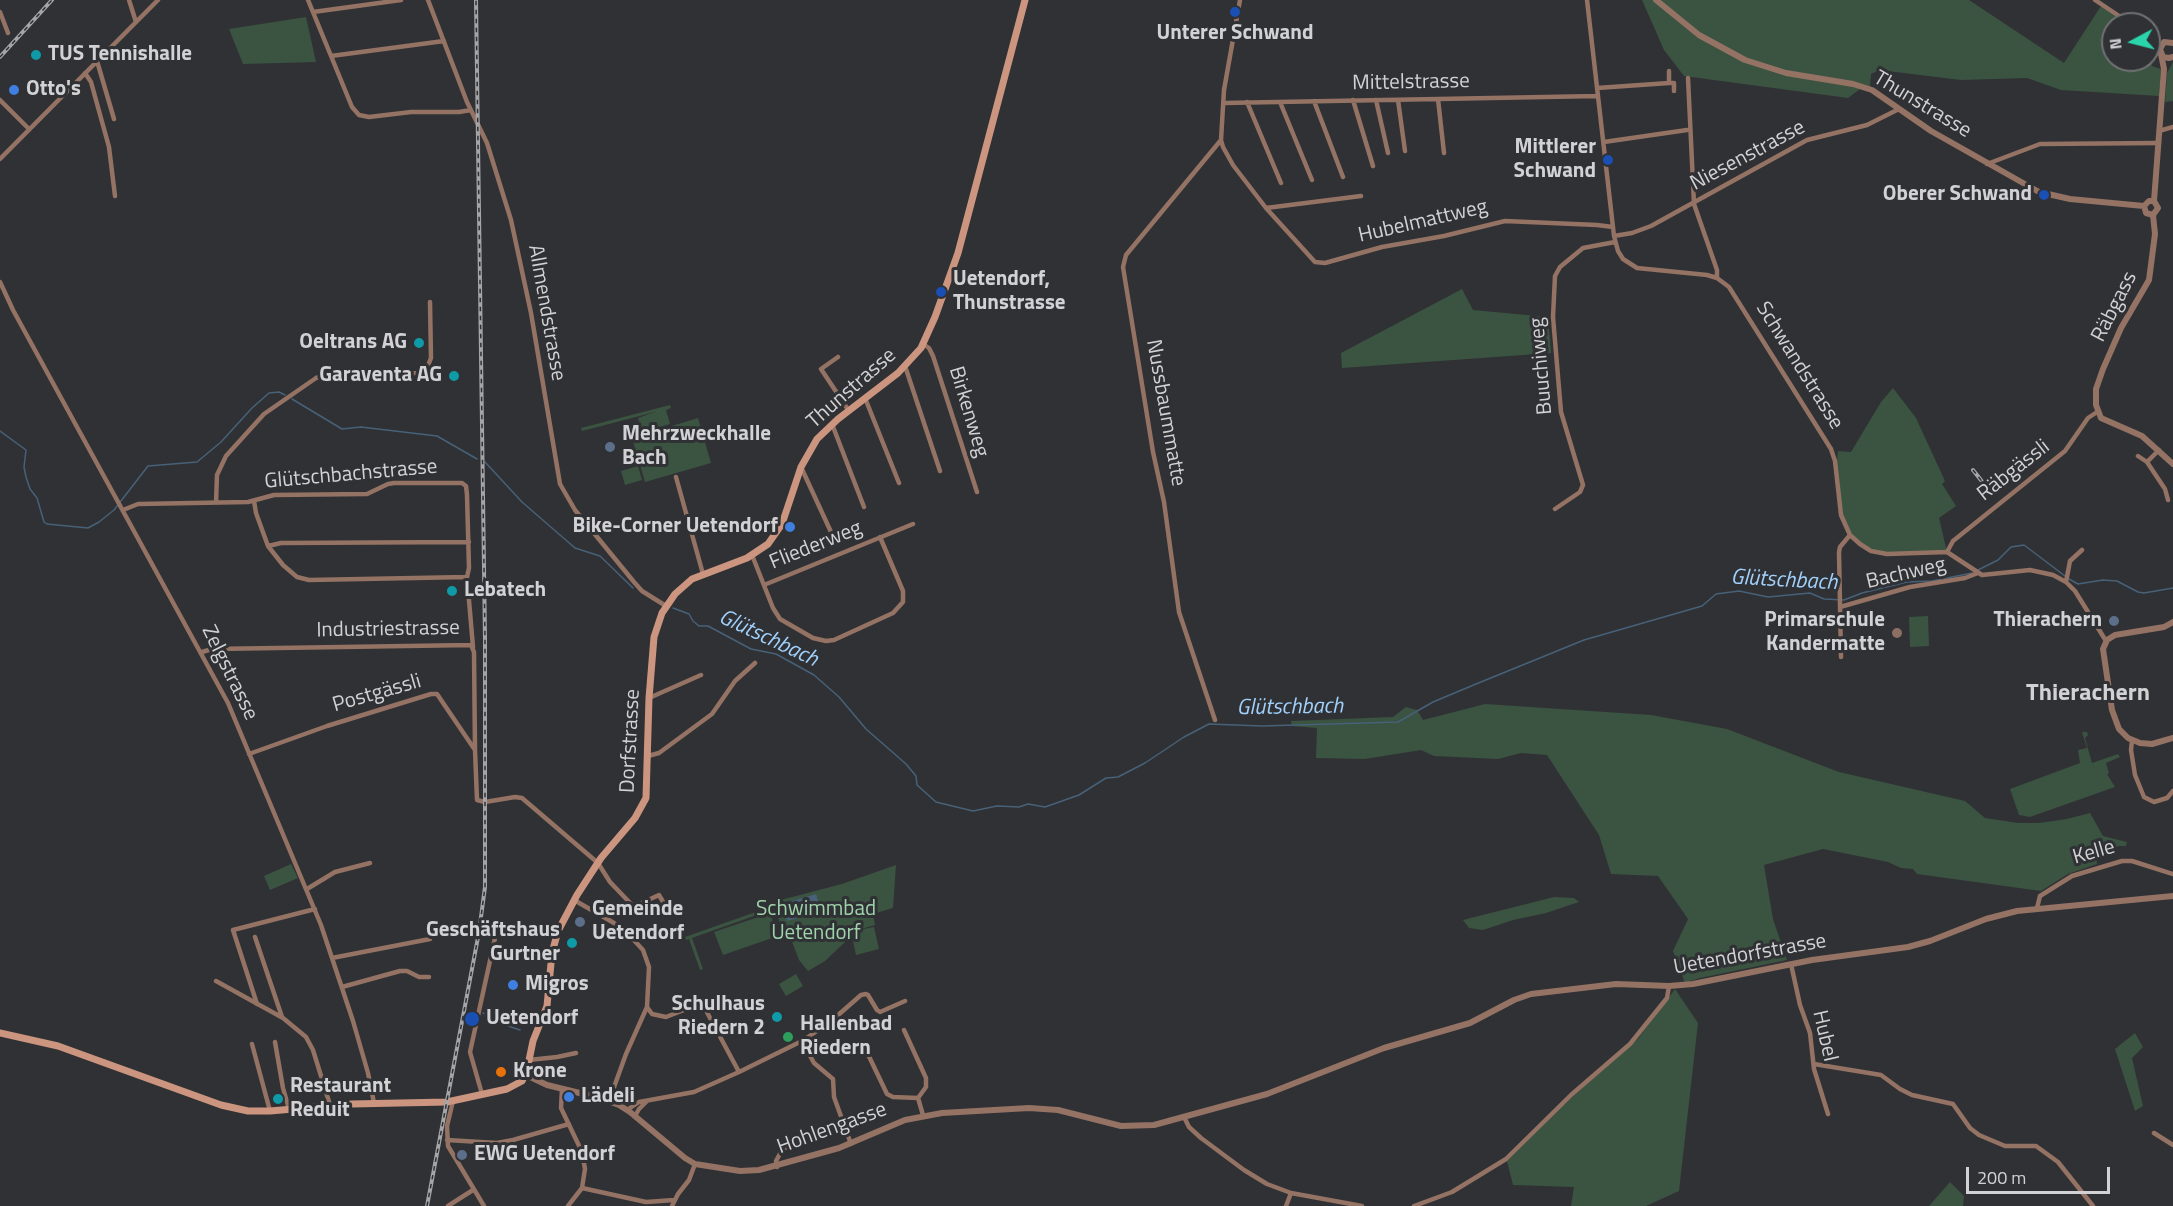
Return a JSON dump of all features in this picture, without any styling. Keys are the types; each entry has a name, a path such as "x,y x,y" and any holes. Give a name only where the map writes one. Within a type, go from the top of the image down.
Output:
{"main road":[{"name":"Thunstrasse","path":"666,606 681,588 703,574 752,555 768,544 779,530 801,467 814,442 832,424 905,366 923,344 958,253 1025,0"},
{"name":"Dorfstrasse","path":"526,1075 533,1041 548,1003 555,942 574,900 597,863 635,818 645,802 648,790 649,698 654,637 666,606"},
{"path":"0,1033 33,1039 70,1050 234,1109 270,1111 330,1105 453,1101 515,1086 526,1075"}],"street":[{"path":"129,0 136,22"},
{"path":"0,159 158,0"},
{"path":"308,0 355,112 364,117 411,112 471,110"},
{"path":"313,12 401,0"},
{"name":"Allmendstrasse","path":"428,0 471,110 487,143 516,237 560,484 575,510 634,582 642,591 666,606"},
{"path":"1240,0 1224,90 1221,140 1233,165 1266,208 1361,196"},
{"path":"1587,0 1614,239 1623,259 1637,268 1702,274 1718,278 1694,204 1688,78"},
{"name":"Thunstrasse","path":"1656,0 1699,35 1736,56 1786,73 1862,86 1880,94 1931,131 1987,164 2047,195 2144,206"},
{"path":"2095,0 2113,12"},
{"path":"0,12 8,33"},
{"path":"2168,42 2173,34"},
{"path":"331,56 444,41"},
{"path":"2154,201 2149,201 2144,206 2146,213 2153,214 2158,208 2154,201 2164,69 2161,56"},
{"path":"2164,69 2172,57"},
{"path":"97,61 114,119"},
{"path":"1669,71 1669,83"},
{"path":"85,73 91,82 109,147 115,196"},
{"path":"1597,88 1674,83 1674,92"},
{"name":"Mittelstrasse","path":"1224,103 1598,96"},
{"path":"1398,99 1405,150"},
{"path":"1437,99 1444,153"},
{"path":"0,100 29,129"},
{"path":"1353,100 1373,166"},
{"path":"1376,100 1388,153"},
{"path":"1314,101 1343,177"},
{"path":"1247,102 1281,183"},
{"path":"1280,102 1312,180"},
{"name":"Niesenstrasse","path":"1614,239 1646,228 1694,204 1802,142 1876,122 1900,108"},
{"path":"2159,131 2173,127"},
{"path":"1604,142 1687,130"},
{"name":"Nussbaummatte","path":"1215,720 1179,612 1164,502 1150,436 1123,263 1126,255 1221,140"},
{"path":"1987,164 2037,144 2159,143"},
{"name":"Hubelmattweg","path":"1266,208 1318,263 1505,221 1613,227"},
{"name":"Räbgass","path":"2097,412 2095,398 2099,378 2121,328 2149,280 2155,234 2153,214"},
{"name":"Buuchiweg","path":"1555,509 1580,492 1583,485 1561,412 1553,317 1555,276 1560,267 1583,248 1614,239"},
{"name":"Schwandstrasse","path":"1718,278 1733,292 1827,441 1835,461 1839,507 1850,535"},
{"name":"Zelgstrasse","path":"0,282 1,288 222,692 315,909 366,1062 374,1103"},
{"path":"216,502 217,476 226,456 264,414 316,378 328,374 417,373 427,368 431,358 430,302"},
{"name":"Birkenweg","path":"923,344 929,348 933,356 977,492"},
{"path":"838,357 821,369 849,411"},
{"path":"905,366 940,471"},
{"path":"865,398 899,483"},
{"path":"2097,412 2104,420 2136,432 2173,464"},
{"name":"Räbgässli","path":"1947,552 1953,541 2065,451 2088,418 2097,412"},
{"path":"832,424 864,507"},
{"path":"2147,462 2159,450"},
{"path":"2138,456 2147,462 2165,489 2168,500"},
{"path":"801,467 831,532"},
{"path":"676,477 703,574"},
{"name":"Glütschbachstrasse","path":"122,508 138,504 254,501 274,495 367,494 388,483 462,483 466,486 468,495 469,574 467,577 472,646"},
{"name":"Glütschbachstrasse","path":"254,501 268,546 292,573 309,580 467,577"},
{"name":"Fliederweg","path":"764,585 913,524"},
{"path":"1840,657 1839,552 1840,547 1850,535 1866,548 1880,554 1947,552 1978,573 2039,571 2066,580 2106,641 2104,652 2113,715 2119,729 2132,740 2152,744 2173,738"},
{"name":"Fliederweg","path":"752,555 780,620 826,641 840,638 893,613 903,602 903,591 880,537"},
{"path":"268,546 281,543 469,542"},
{"path":"2066,580 2070,561 2082,550"},
{"name":"Bachweg","path":"1840,605 1910,587 1965,578 1978,573"},
{"path":"2106,641 2117,634 2164,627 2173,622"},
{"name":"Industriestrasse","path":"202,652 212,649 472,646 475,750"},
{"path":"648,756 659,753 712,714 735,681 755,663"},
{"path":"649,698 701,675"},
{"name":"Postgässli","path":"249,754 304,733 431,694 437,694 475,750"},
{"path":"2132,740 2131,750 2135,775 2144,797 2154,802 2167,798 2173,791"},
{"path":"475,750 477,800 484,802 522,798 597,863 610,882 632,905 635,906 659,895 666,907"},
{"name":"Kelle","path":"2037,908 2040,896 2072,876 2122,861 2132,861 2173,873"},
{"path":"307,889 335,872 370,863"},
{"name":"Uetendorfstrasse","path":"1184,1117 1267,1094 1399,1043 1466,1024 1525,995 1616,984 1669,986 1693,984 1791,964 1908,947 1996,915 2037,908 2173,896"},
{"path":"574,900 620,927 638,943 649,967 647,1007 626,1054 609,1101"},
{"path":"257,1004 233,930 315,909"},
{"path":"255,937 283,1018"},
{"path":"482,1094 470,1052 495,938"},
{"path":"332,958 430,939"},
{"name":"Hubel","path":"1791,964 1800,1005 1810,1033 1814,1064 1828,1114"},
{"path":"342,987 400,971 407,971 419,977 429,977"},
{"path":"216,981 283,1018 309,1041 330,1105"},
{"path":"1414,1206 1452,1192 1506,1159 1565,1101 1630,1044 1667,998 1669,986"},
{"path":"627,1110 639,1102 694,1092 739,1072 802,1041 829,1023 861,995 868,995 880,1012 905,1001"},
{"path":"647,1007 652,1014 666,1017 702,1003 739,1072"},
{"path":"904,1030 926,1078 926,1087 920,1092 918,1098 923,1115"},
{"path":"802,1041 814,1063 833,1079 834,1097 850,1144"},
{"path":"275,1042 289,1109"},
{"path":"252,1044 270,1111"},
{"path":"864,1046 886,1094 893,1097 918,1098"},
{"path":"529,1060 557,1058 576,1053"},
{"path":"1814,1064 1881,1075 1912,1095 1953,1104 1970,1128 1979,1135 2005,1146 2036,1146 2058,1162 2093,1206"},
{"name":"Hohlengasse","path":"526,1075 547,1085 609,1101 627,1110 695,1164 747,1171 777,1167 850,1144 894,1124 923,1115 1029,1108 1058,1110 1121,1126 1147,1126 1184,1117"},
{"path":"562,1089 560,1105 584,1158 585,1169 582,1188 568,1206"},
{"path":"453,1101 447,1126 447,1140 450,1150 484,1206"},
{"path":"635,1116 647,1101"},
{"path":"1184,1117 1192,1131 1244,1170 1267,1184 1291,1193 1362,1206"},
{"path":"447,1140 497,1143 569,1124"},
{"path":"777,1167 776,1161 782,1150 812,1131"},
{"path":"2154,1133 2173,1145"},
{"path":"582,1188 646,1202 673,1203 689,1180 695,1164"},
{"path":"448,1206 473,1190"},
{"path":"1286,1206 1291,1193"}],"green space":[{"path":"1642,0 1969,0 2064,63 2101,6 2110,12 2101,12 2101,72 2161,72 2159,96 2061,90 2027,78 1961,80 1879,70 1871,74 1870,87 1864,86 1848,98 1684,76 1664,50"},
{"path":"306,17 316,62 243,64 229,29"},
{"path":"2173,62 2173,101 2165,102 2167,73"},
{"path":"1462,289 1473,310 1548,317 1551,353 1342,368 1341,353"},
{"path":"1893,388 1916,418 1945,481 1942,484 1956,506 1939,518 1947,552 1880,553 1854,539 1841,515 1836,473 1838,451 1851,452 1881,402"},
{"path":"670,405 671,408 666,410 670,424 642,432 638,418 655,412 582,431 581,428"},
{"path":"698,418 711,463 645,482 632,438"},
{"path":"638,466 642,480 625,485 621,471"},
{"path":"1928,616 1929,646 1910,647 1909,617"},
{"path":"1485,704 1651,715 1727,729 1839,772 1965,801 1985,818 2018,823 2039,823 2090,813 2103,836 2127,842 2126,846 2119,846 2096,855 2097,864 2068,874 2041,891 1917,874 1913,869 1901,868 1888,862 1823,849 1764,865 1773,919 1787,960 1685,983 1673,951 1688,919 1658,876 1611,874 1599,835 1547,755 1521,753 1498,759 1434,756 1421,750 1365,759 1316,758 1317,728 1292,726 1291,721 1393,717 1406,707 1417,710 1423,720"},
{"path":"2082,732 2087,732 2088,735 2085,738 2092,763 2118,754 2120,757 2106,763 2109,773 2107,774 2115,787 2030,817 2019,815 2010,789 2080,763 2078,750 2087,748"},
{"path":"291,864 298,878 270,890 264,876"},
{"name":"Schwimmbad Uetendorf","path":"896,865 893,908 873,914 875,925 858,930 874,927 879,949 856,955 851,932 844,933 845,942 825,961 808,971 799,960 788,931 783,933 773,902 842,884"},
{"path":"1554,897 1574,898 1579,902 1483,930 1469,928 1463,920"},
{"path":"767,908 768,911 692,938 703,969 700,970 689,939 686,940 685,937"},
{"path":"770,913 778,936 723,955 714,932"},
{"path":"796,974 803,986 786,996 779,984"},
{"path":"1675,989 1698,1023 1679,1191 1646,1206 1571,1206 1574,1187 1513,1185 1507,1161 1560,1108 1638,1039"},
{"path":"2135,1033 2143,1047 2132,1058 2143,1106 2135,1111 2115,1049"},
{"path":"1950,1182 1964,1196 1963,1206 1929,1206"}],"water":[{"path":"816,894 821,911 787,921 782,904"}],"waterway":[{"name":"Glütschbach","path":"0,431 26,450 24,467 26,477 30,489 37,498 44,522 88,528 114,510 148,466 197,462 221,442 269,393 279,392 285,395"},
{"name":"Glütschbach","path":"292,399 342,429 361,427 437,436 477,459"},
{"name":"Glütschbach","path":"485,462 522,502 575,548 600,556 633,588"},
{"name":"Glütschbach","path":"1978,570 1998,560 2011,547 2024,545 2065,576"},
{"name":"Glütschbach","path":"673,608 689,614 699,626 708,626 751,649 776,654 814,675 839,697 866,729 906,764 916,776 917,785 936,802 973,811 997,806 1019,807 1028,804 1045,807 1079,795 1106,778 1118,777 1145,763 1184,737 1209,724 1262,726 1398,722 1433,702 1584,640 1702,606 1716,594 1739,591 1768,597 1810,593 1824,599 1844,600 1907,582 1932,581 1972,573"},
{"name":"Glütschbach","path":"2069,579 2078,584 2103,580 2117,581 2144,593 2173,588"},
{"path":"483,1013 499,1023 520,1030"}],"railway":[{"path":"0,57 52,0"},
{"path":"427,1206 479,932 485,887 485,638 476,0"},
{"path":"1973,470 1988,489"}],"place":[{"name":"Unterer Schwand","path":"1235,12"},
{"name":"TUS Tennishalle","path":"36,55"},
{"name":"Otto's","path":"14,90"},
{"name":"Mittlerer Schwand","path":"1608,160"},
{"name":"Oberer Schwand","path":"2044,195"},
{"name":"Uetendorf, Thunstrasse","path":"941,292"},
{"name":"Oeltrans AG","path":"419,343"},
{"name":"Garaventa AG","path":"454,376"},
{"name":"Mehrzweckhalle Bach","path":"610,447"},
{"name":"Bike-Corner Uetendorf","path":"790,527"},
{"name":"Lebatech","path":"452,591"},
{"name":"Thierachern","path":"2114,621"},
{"name":"Primarschule Kandermatte","path":"1897,633"},
{"name":"Gemeinde Uetendorf","path":"580,922"},
{"name":"Geschäftshaus Gurtner","path":"572,943"},
{"name":"Migros","path":"513,985"},
{"name":"Schulhaus Riedern 2","path":"777,1017"},
{"name":"Uetendorf","path":"472,1019"},
{"name":"Hallenbad Riedern","path":"788,1037"},
{"name":"Krone","path":"501,1072"},
{"name":"Lädeli","path":"569,1097"},
{"name":"Restaurant Reduit","path":"278,1099"},
{"name":"EWG Uetendorf","path":"462,1155"}],"district":[{"name":"Thierachern","path":"2088,694"}]}
